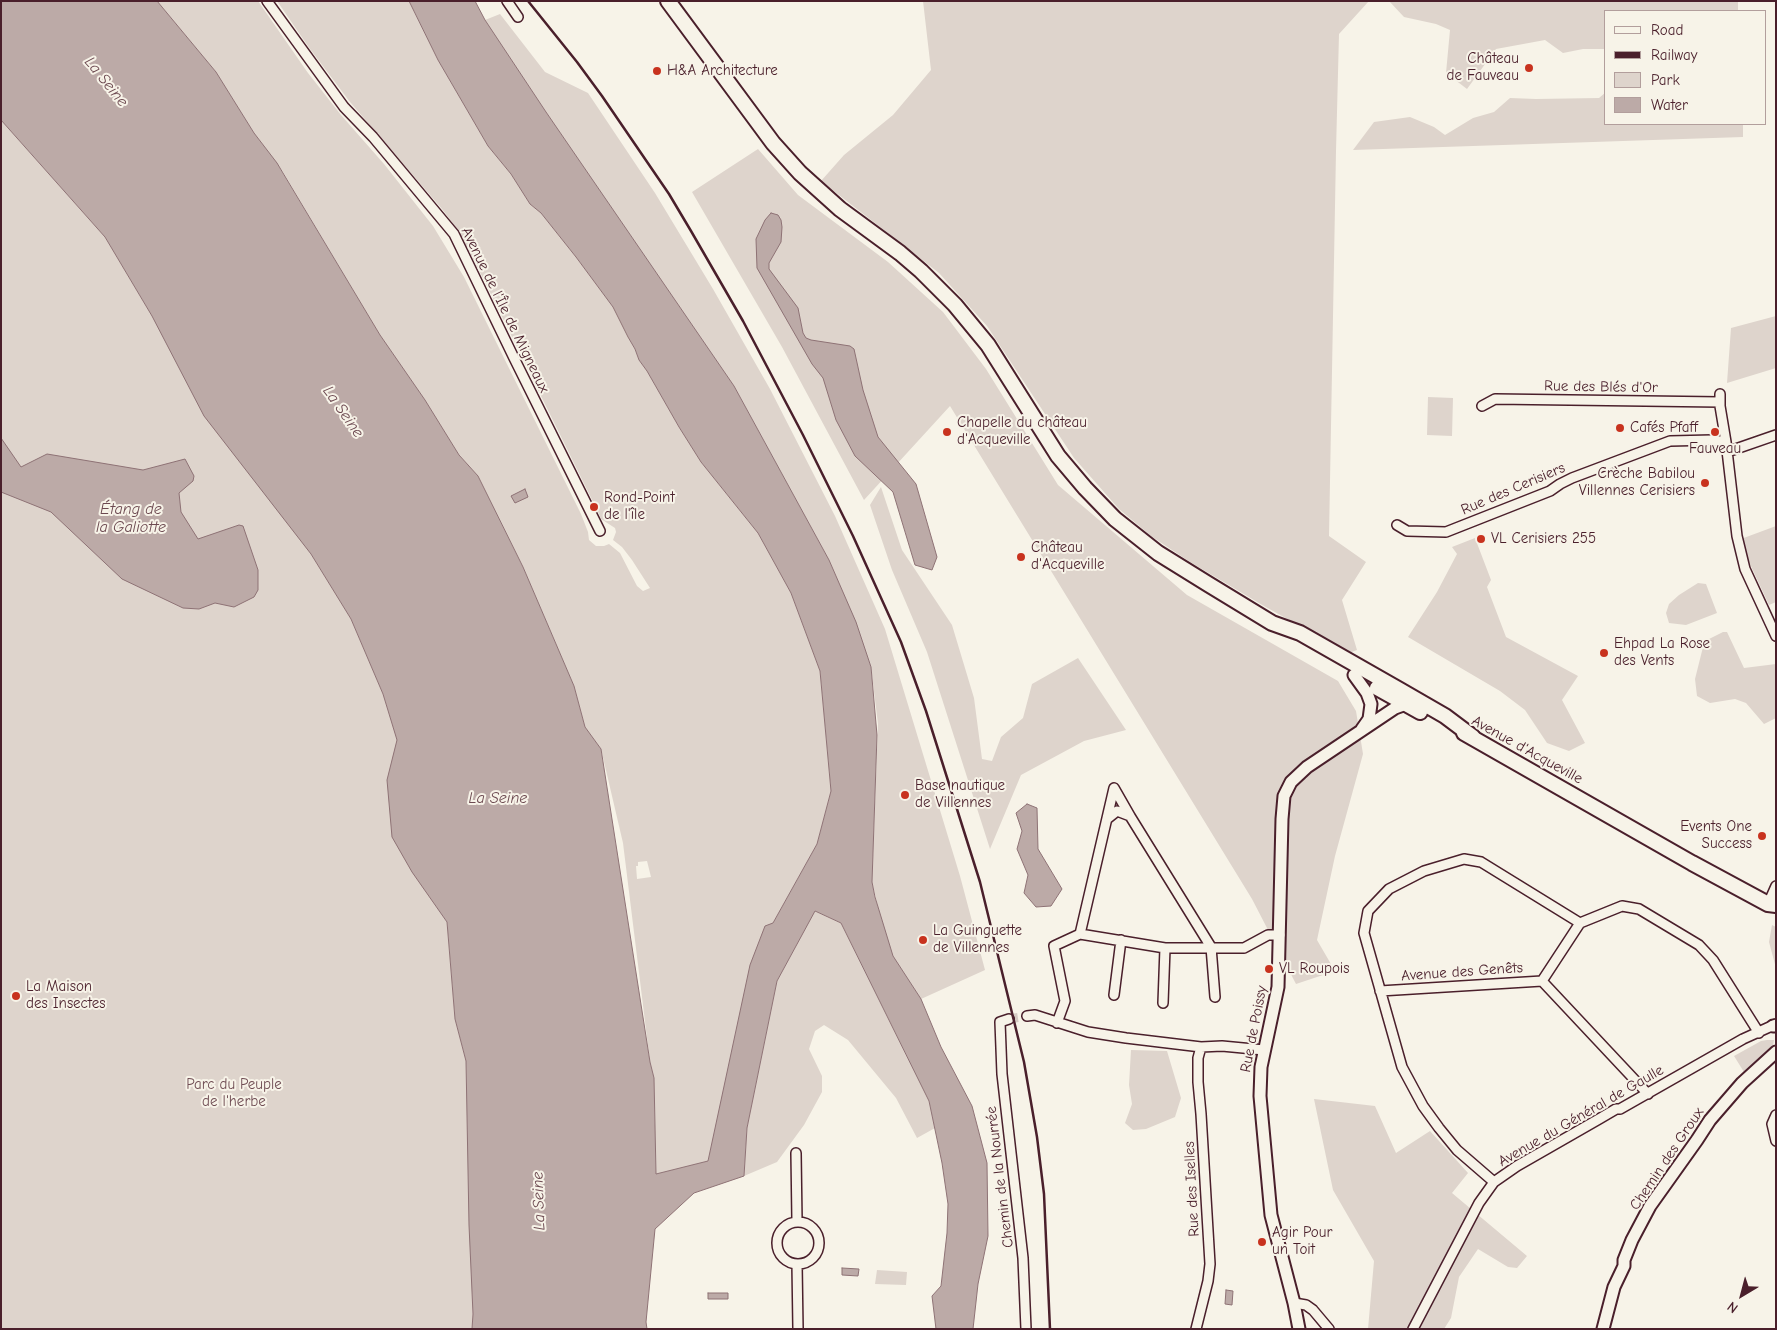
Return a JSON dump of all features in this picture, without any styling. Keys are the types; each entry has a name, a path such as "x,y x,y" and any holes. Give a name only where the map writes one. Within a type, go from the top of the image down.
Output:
{"main road":[{"path":"667,1 773,143 800,173 840,209 900,253 955,304 988,345 1058,456 1100,504 1134,535 1158,553 1272,623 1300,634 1386,685 1445,716 1472,737"},
{"name":"Avenue d'Acqueville","path":"1272,623 1354,675 1386,685 1406,704 1472,737 1692,863 1773,907"}],"street":[{"name":"Avenue de l'Île de Migneaux","path":"267,1 344,107 378,143 454,234 600,530"},
{"path":"507,1 518,17"},
{"name":"Rue des Blés d'Or","path":"1482,406 1495,399 1720,398 1726,442"},
{"path":"1727,452 1776,435"},
{"name":"Rue des Cerisiers","path":"1397,525 1407,531 1446,532 1550,490 1572,478 1670,441 1712,440 1726,442"},
{"path":"1726,442 1736,529 1745,569 1776,636"},
{"path":"1354,675 1367,693 1371,704 1369,719 1362,729"},
{"path":"1371,704 1386,685"},
{"path":"1380,718 1386,707 1386,685"},
{"name":"Rue de Poissy","path":"1298,1329 1294,1303 1270,1204 1260,1096 1261,1067 1278,987 1284,796 1295,778 1307,766 1395,708 1406,704"},
{"path":"1080,934 1114,788 1211,947 1215,997"},
{"path":"1107,819 1117,811 1130,816"},
{"path":"1494,1182 1457,1150 1439,1128 1402,1067 1364,933 1368,912 1389,889 1424,871 1464,858 1481,862 1580,923"},
{"path":"1773,907 1776,886"},
{"path":"1542,981 1580,923 1622,906 1639,909 1699,945 1713,960 1759,1033"},
{"path":"1057,1023 1065,1000 1054,946 1080,934 1165,948 1244,948 1268,935 1280,935"},
{"path":"1114,995 1121,940"},
{"path":"1164,1003 1165,948"},
{"name":"Avenue des Genêts","path":"1380,991 1542,981 1648,1094"},
{"path":"1027,1016 1034,1016 1088,1032 1201,1048 1222,1046 1264,1050"},
{"name":"Chemin de la Nourrée","path":"1009,1019 1000,1022 1002,1074 1023,1258 1026,1329"},
{"name":"Avenue du Général de Gaulle","path":"1413,1329 1479,1203 1494,1182 1517,1166 1599,1119 1648,1094 1721,1052 1775,1025"},
{"name":"Rue des Iselles","path":"1196,1329 1208,1281 1210,1264 1198,1082 1198,1058 1201,1048"},
{"name":"Chemin des Groux","path":"1603,1329 1614,1287 1621,1274 1623,1262 1650,1206 1694,1146 1710,1120 1742,1083 1776,1052"},
{"path":"1776,1115 1772,1124 1776,1141"},
{"path":"796,1153 797,1221"},
{"path":"797,1221 810,1225 818,1236 820,1243 818,1250 810,1260 797,1264 784,1258 777,1246 780,1232 784,1227 797,1221"},
{"path":"797,1264 798,1329"},
{"path":"1294,1303 1306,1305 1314,1310 1329,1329"}],"green space":[{"path":"157,1 258,1 308,73 433,226 464,277 581,514 589,540 596,546 609,544 620,553 637,586 643,591 650,588 622,547 613,540 616,532 615,528 601,519 457,229 350,102 277,1 409,1 438,60 488,146 511,174 530,204 541,213 613,307 639,360 679,427 701,462 758,533 791,593 820,671 831,791 817,844 773,923 708,1161 656,1174 654,1078 650,1062 623,843 601,749 585,727 574,686 523,567 478,476 459,455 425,400 380,335 283,172 254,133 216,72","holes":["647,861 651,877 637,879 636,866 638,866 638,862"]},
{"path":"923,1 1369,1 1339,34 1336,151 1329,536 1366,562 1342,600 1357,650 1349,653 1264,606 1190,562 1151,536 1119,509 1074,458 987,326 939,273 821,181 844,155 893,115 931,70"},
{"path":"1389,1 1738,1 1738,10 1604,10 1604,49 1583,49 1563,53 1545,40 1496,49 1467,89 1446,73 1450,30 1436,24 1404,17"},
{"path":"500,14 545,72 588,93 655,193 770,389 835,516 885,629 960,876 985,970 921,999 888,949 872,882 878,724 871,667 829,560 734,386 485,20"},
{"path":"1604,94 1604,125 1743,125 1743,137 1353,150 1374,122 1410,117 1434,127 1445,135 1473,118 1494,112 1510,98 1599,98"},
{"name":"Parc du Peuple de l'herbe","path":"1,120 105,237 152,316 311,554 351,619 383,694 406,765 420,882 447,922 455,1019 466,1061 472,1329 1,1329"},
{"path":"758,149 798,195 888,262 943,312 986,369 1058,485 1187,595 1338,681 1356,711 1363,754 1335,856 1317,940 1335,971 1296,984 1252,899 950,406 864,500 782,347 692,192"},
{"path":"1776,316 1776,368 1727,383 1731,328"},
{"path":"1428,397 1453,398 1452,436 1427,435"},
{"path":"881,487 902,550 952,625 974,698 982,759 992,761 1001,737 1023,718 1032,684 1078,658 1126,730 1084,741 1021,775 990,849 927,652 892,570 870,505"},
{"path":"1776,526 1776,602 1769,605 1741,539"},
{"path":"1475,538 1491,580 1487,587 1506,637 1578,676 1562,700 1585,743 1569,751 1547,743 1525,710 1500,691 1408,637 1437,592 1457,554 1452,547"},
{"path":"1698,583 1706,584 1717,613 1686,625 1669,623 1666,613 1669,604"},
{"path":"1727,632 1744,668 1776,664 1776,718 1764,724 1746,703 1735,699 1710,703 1697,696 1695,679 1703,647 1709,639"},
{"path":"814,911 841,923 929,1101 935,1128 917,1138 896,1098 848,1040 824,1025 815,1031 809,1049 822,1076 822,1092 804,1125 777,1162 744,1176 747,1128 777,981"},
{"path":"1772,925 1776,927 1776,968 1769,942"},
{"path":"1774,1040 1773,1046 1744,1072 1734,1056 1761,1041"},
{"path":"1131,1050 1167,1051 1181,1098 1175,1117 1146,1129 1133,1130 1125,1123 1132,1104 1129,1085"},
{"path":"1314,1099 1375,1106 1396,1153 1430,1131 1468,1173 1452,1193 1527,1256 1517,1268 1508,1267 1478,1249 1459,1277 1451,1318 1444,1329 1368,1329 1374,1261 1333,1190"},
{"path":"877,1270 907,1272 906,1285 875,1284"}],"water":[{"name":"La Seine","path":"1,1 157,1 216,72 254,133 277,163 380,335 425,400 459,455 478,476 523,567 574,686 585,727 601,749 654,1078 656,1174 708,1161 750,965 765,926 773,923 817,844 831,791 820,671 791,593 758,533 701,462 639,360 613,307 541,213 530,204 511,174 488,146 438,60 409,1 475,1 485,20 546,112 734,386 829,560 856,622 871,667 877,735 872,882 875,897 893,956 921,999 941,1047 972,1106 987,1163 988,1236 978,1284 973,1329 936,1329 932,1296 941,1286 948,1204 942,1163 929,1101 841,923 815,911 777,981 747,1128 744,1176 694,1193 655,1229 646,1322 647,1329 472,1329 466,1061 455,1019 447,922 412,872 392,837 387,780 397,740 383,694 351,619 311,554 204,416 152,316 105,237 1,120"},
{"path":"771,213 778,215 782,227 781,242 769,263 769,269 798,308 803,333 806,338 850,346 854,349 863,390 878,437 916,484 937,557 932,570 915,565 893,492 855,456 836,420 823,378 812,364 757,268 756,239 765,220"},
{"name":"Étang de la Galiotte","path":"1,438 21,467 47,454 143,470 185,459 194,476 193,481 179,493 181,512 198,539 239,525 243,526 258,570 258,590 254,597 234,607 215,603 199,609 183,608 122,579 51,512 1,492"},
{"path":"525,489 528,497 515,503 511,496"},
{"path":"1027,804 1037,808 1038,849 1062,889 1051,906 1036,907 1024,893 1028,875 1017,849 1022,831 1016,813"},
{"path":"842,1268 859,1269 858,1276 842,1275"},
{"path":"1226,1290 1233,1291 1232,1305 1225,1304"},
{"path":"708,1293 728,1293 728,1299 708,1299"}],"tunnel":[{"path":"1009,1019 1027,1016"}],"railway":[{"path":"528,1 602,96 669,194 691,231 743,321 803,435 853,536 901,642 926,711 980,882 1024,1062 1037,1137 1044,1194 1050,1329"}],"place":[{"name":"Château de Fauveau","path":"1529,68"},
{"name":"H&A Architecture","path":"657,71"},
{"name":"Cafés Pfaff","path":"1620,428"},
{"name":"Chapelle du château d'Acqueville","path":"947,432"},
{"name":"Fauveau","path":"1715,432"},
{"name":"Crèche Babilou Villennes Cerisiers","path":"1705,483"},
{"name":"Rond-Point de l'île","path":"594,507"},
{"name":"VL Cerisiers 255","path":"1481,539"},
{"name":"Château d'Acqueville","path":"1021,557"},
{"name":"Ehpad La Rose des Vents","path":"1604,653"},
{"name":"Base nautique de Villennes","path":"905,795"},
{"name":"Events One Success","path":"1762,836"},
{"name":"La Guinguette de Villennes","path":"923,940"},
{"name":"VL Roupois","path":"1269,969"},
{"name":"La Maison des Insectes","path":"16,996"},
{"name":"Agir Pour un Toit","path":"1262,1242"}]}
